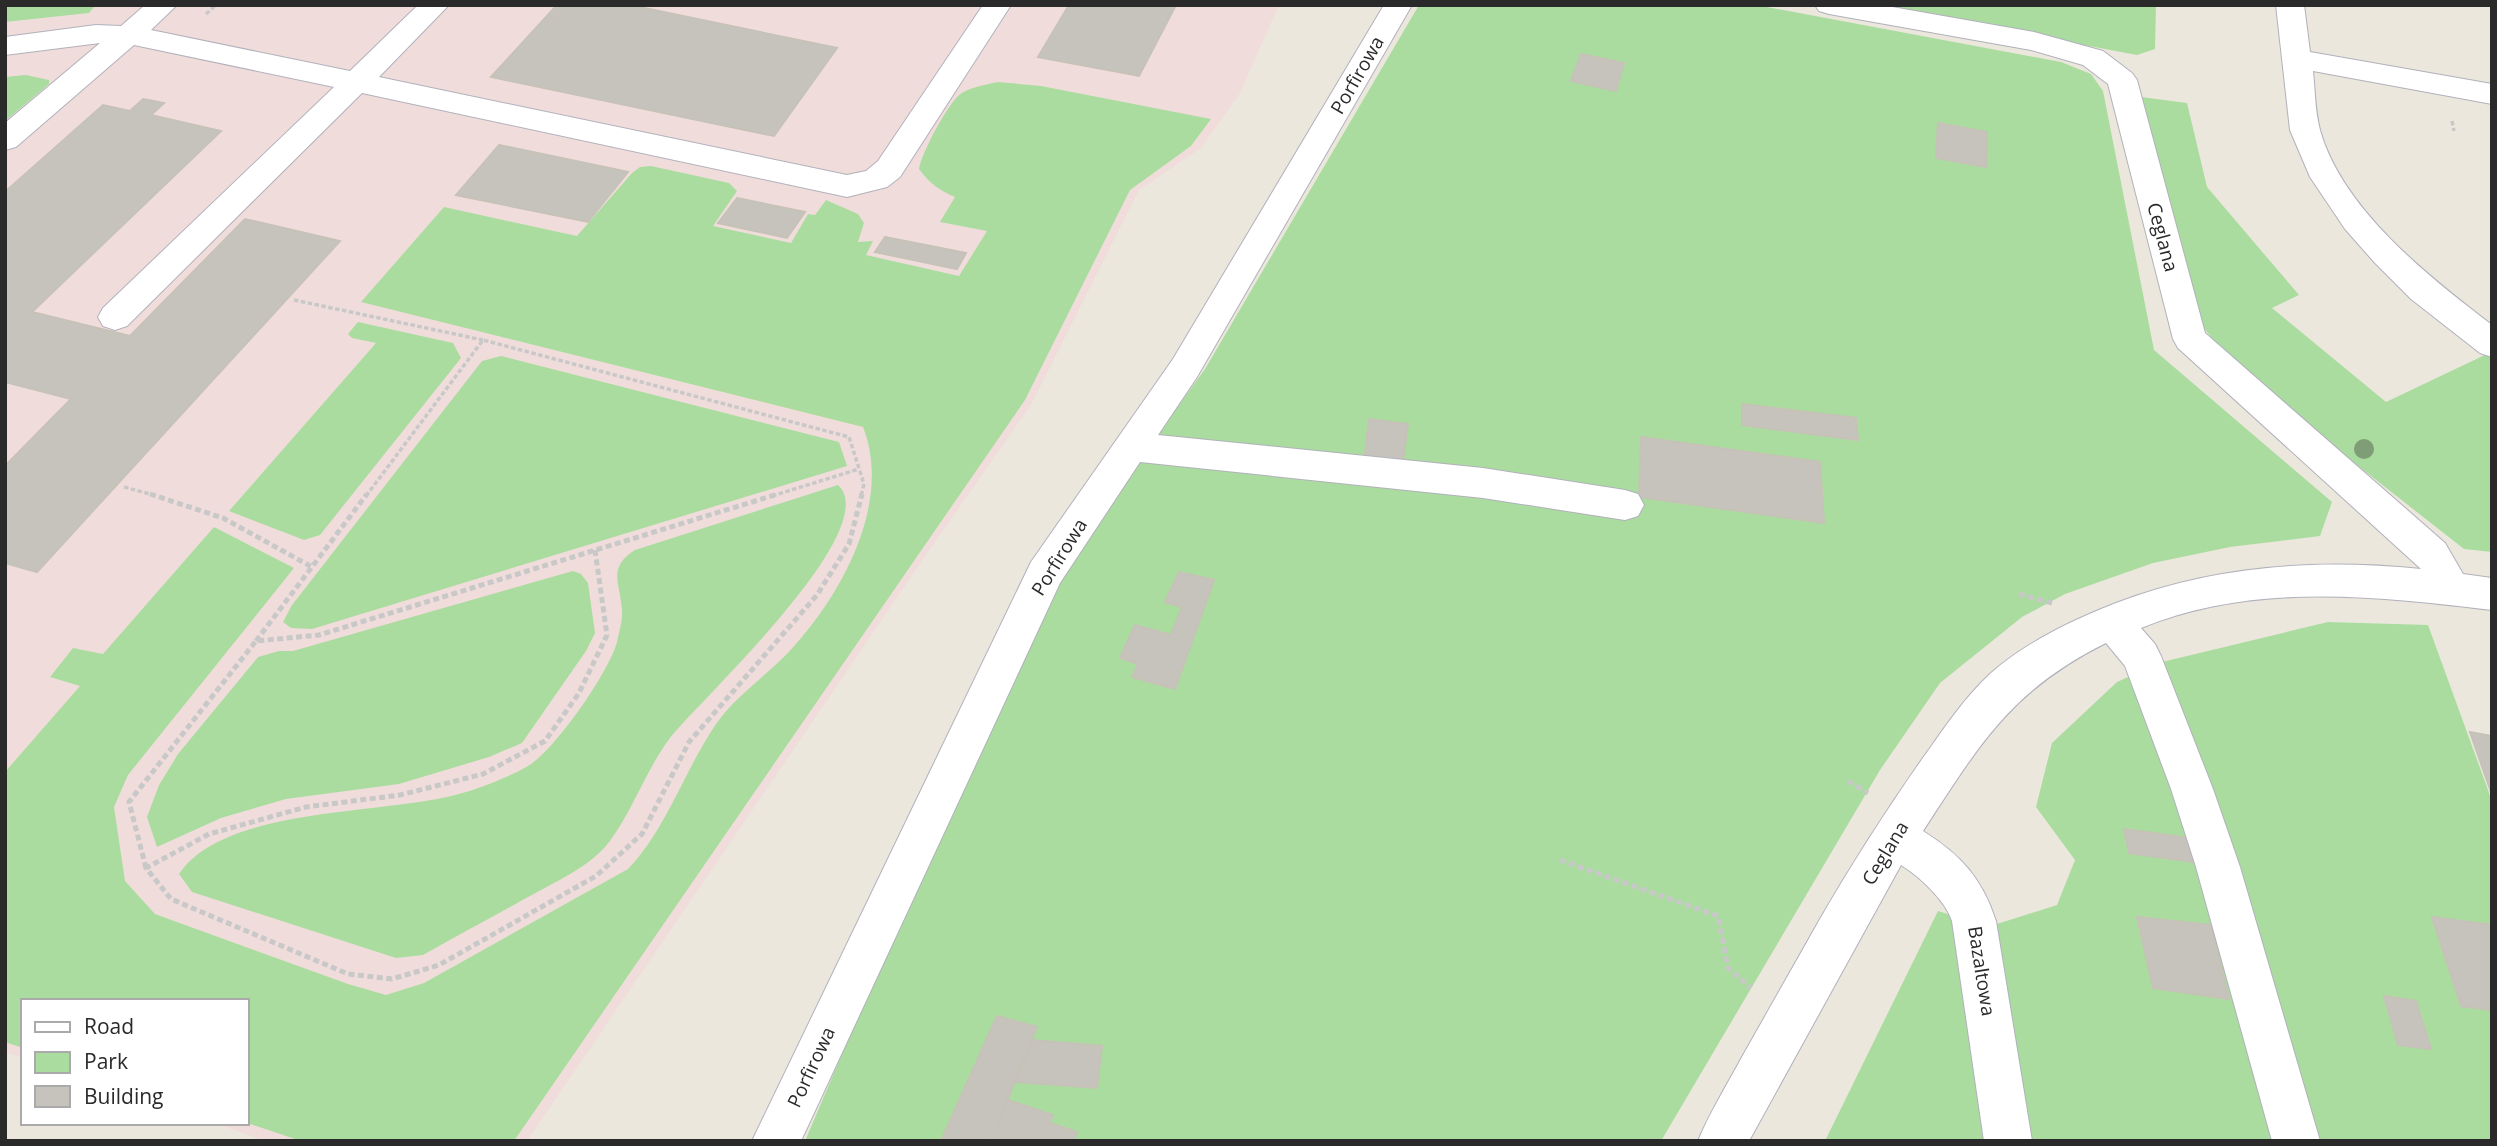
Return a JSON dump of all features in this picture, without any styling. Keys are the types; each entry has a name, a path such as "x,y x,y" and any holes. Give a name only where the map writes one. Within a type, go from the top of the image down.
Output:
{"street":[{"path":"5,140 163,5"},
{"path":"115,317 435,5"},
{"path":"5,46 96,34 127,35 847,186 876,179 890,169 997,5"},
{"name":"Porfirowa","path":"776,1141 1045,573 1192,356 1398,5"},
{"name":"Ceglana","path":"1829,5 2034,41 2094,58 2122,80 2190,339 2472,591"},
{"path":"2290,5 2305,130 2326,177 2356,221 2387,255 2423,290 2492,344"},
{"path":"2298,59 2492,94"},
{"path":"1131,447 1483,483 1625,505"},
{"name":"Ceglana","path":"1722,1141 1893,836 1970,724 2018,676 2086,632 2162,602 2263,582 2311,579 2472,591"},
{"path":"2112,622 2141,656 2196,802 2222,880 2296,1141"},
{"name":"Bazaltowa","path":"1893,836 1931,860 1967,900 1974,921 2008,1141"}],"path":[{"path":"294,300 483,340 849,436 864,484 849,544 817,595 689,742 642,835 596,876 439,965 392,979 348,974 171,900 146,868 128,802 256,641 483,340"},
{"path":"256,641 319,635 859,469"},
{"path":"124,487 180,502 223,518 312,567"},
{"path":"146,868 209,834 306,807 400,795 483,775 545,741 579,693 607,635 595,550"},
{"path":"2019,594 2059,605"},
{"path":"1848,781 1874,797"},
{"path":"1560,860 1718,916 1728,968 1759,996"}],"shaded area":[{"path":"96,5 1279,5 1239,95 1201,148 1139,190 1031,405 527,1141 265,1141 220,1125 248,1125 248,999 21,999 21,1057 5,1052 5,22 89,13"}],"green space":[{"path":"5,5 96,5 89,13 5,22"},
{"path":"1419,5 1756,5 2061,62 2091,74 2103,91 2154,350 2332,502 2320,536 2230,547 2153,563 2065,594 2022,617 1940,683 1880,770 1661,1141 805,1141 987,713 1055,575 1205,369"},
{"path":"1870,5 2156,5 2155,49 2137,55"},
{"path":"26,75 49,80 49,84 5,121 5,77"},
{"path":"998,82 1041,86 1211,119 1191,146 1130,190 1025,400 514,1141 301,1141 248,1123 248,999 21,999 21,1047 5,1042 5,772 80,686 50,677 73,648 103,654 214,527 294,568 128,775 114,807 125,881 155,914 348,984 386,995 424,983 628,869 654,836 705,742 724,713 795,645 813,623 846,571 867,514 872,485 870,455 863,427 361,302 444,207 577,236 632,173 640,167 651,166 729,183 737,191 713,226 791,243 808,214 815,215 826,200 858,214 864,223 858,242 873,241 866,255 959,276 987,231 940,222 955,197 935,186 919,169 946,111 957,97 971,89"},
{"path":"2141,97 2187,103 2207,187 2299,295 2272,308 2386,402 2489,353 2492,356 2492,552 2464,549 2241,374 2203,327"},
{"path":"358,322 453,343 461,358 320,535 304,540 229,511 376,343 352,338 348,334"},
{"path":"501,356 839,442 847,466 312,629 291,628 283,622 292,605 482,361"},
{"path":"838,485 846,507 836,538 813,575 748,654 670,738 605,847 569,874 423,955 396,958 192,892 179,874 201,852 231,836 268,824 459,794 528,766 566,728 604,672 612,655 622,618 617,576 626,557 635,550"},
{"path":"573,571 581,574 588,583 595,633 586,651 522,743 489,757 399,784 286,799 221,818 157,847 147,817 159,785 178,754 258,657 279,651 293,651"},
{"path":"2328,622 2428,625 2492,801 2492,1141 2032,1141 1997,924 2057,905 2075,860 2036,807 2052,743 2117,682 2162,662"},
{"path":"1938,911 1964,919 1997,1141 1825,1141"}],"building":[{"path":"557,5 630,5 837,48 774,136 491,77"},
{"path":"1069,5 1176,5 1139,76 1038,57"},
{"path":"1581,54 1624,63 1616,91 1571,81"},
{"path":"143,99 164,103 151,115 221,131 32,312 130,336 245,219 340,241 37,572 5,563 5,466 71,399 5,382 5,192 103,105 130,111"},
{"path":"1938,123 1987,132 1986,167 1936,158"},
{"path":"499,145 628,172 588,222 456,195"},
{"path":"737,198 805,212 787,238 718,223"},
{"path":"885,237 966,253 957,269 875,252"},
{"path":"1742,404 1856,418 1858,440 1742,425"},
{"path":"1369,419 1408,424 1402,467 1364,462"},
{"path":"1641,437 1820,462 1824,523 1639,497"},
{"path":"1179,572 1214,580 1175,689 1132,677 1138,664 1120,658 1135,625 1171,635 1182,607 1165,602"},
{"path":"2470,732 2492,736 2492,795"},
{"path":"2124,829 2188,838 2194,862 2129,853"},
{"path":"2137,917 2211,925 2229,999 2153,988"},
{"path":"2432,917 2492,925 2492,1010 2461,1006"},
{"path":"2384,996 2416,1001 2431,1049 2398,1045"},
{"path":"997,1016 1037,1027 991,1141 941,1141"},
{"path":"1032,1040 1102,1046 1097,1088 1016,1082"},
{"path":"1008,1100 1053,1115 1050,1123 1077,1132 1074,1141 991,1141"}]}
